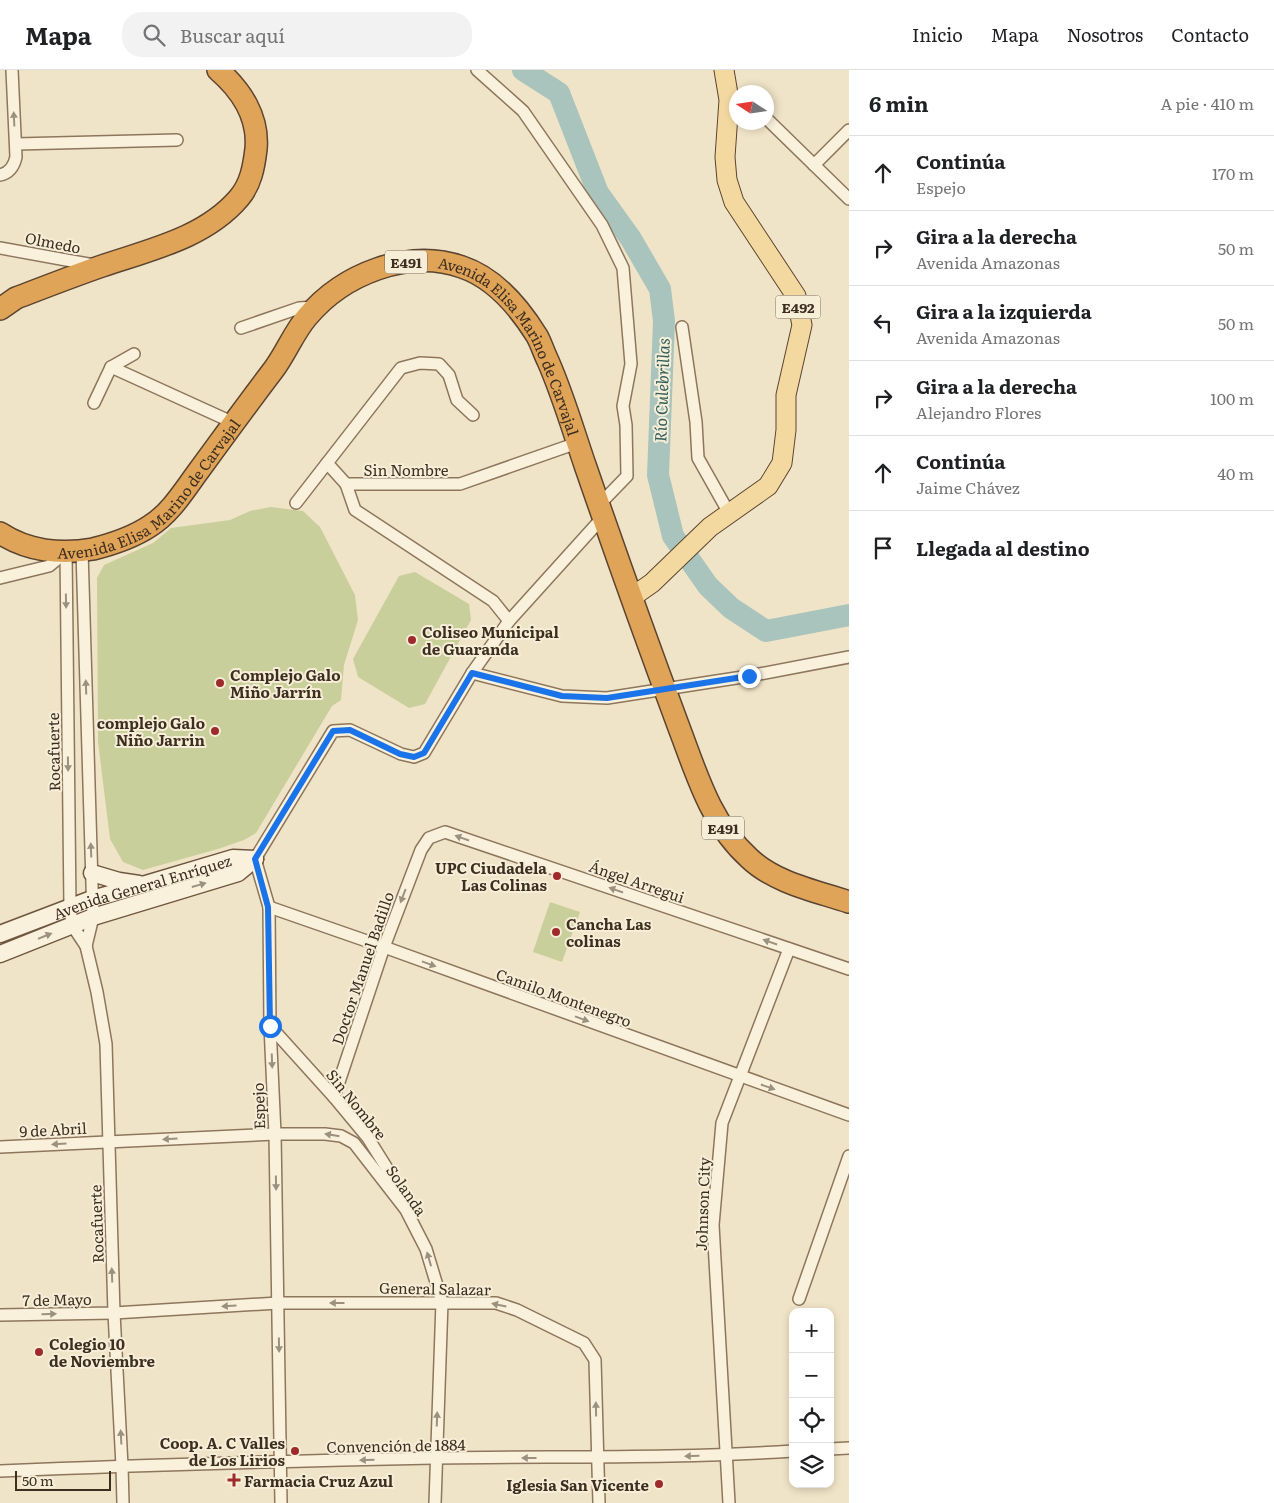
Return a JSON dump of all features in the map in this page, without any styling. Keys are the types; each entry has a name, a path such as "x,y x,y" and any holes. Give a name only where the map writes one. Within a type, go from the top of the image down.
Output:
{"highway":[{"path":"0,309 16,298 188,235 216,218 240,197 254,171 256,142 252,113 230,81 218,70"},
{"name":"Avenida Elisa Marino de Carvajal","path":"0,533 28,547 74,552 118,543 152,525 176,502 278,362 304,320 334,292 362,275 395,264 428,259 461,266 488,279 514,304 538,337 561,391 577,443 665,689 699,781 714,815 729,837 750,860 781,879 849,902"}],"main road":[{"name":"E492","path":"724,70 729,88"},
{"name":"E492","path":"632,597 652,583 710,527 768,486 782,463 786,430 786,395 802,325 796,296 734,202 728,180 725,157 729,130"}],"street":[{"path":"0,175 13,167 16,157 12,70"},
{"path":"255,859 333,731 350,730 400,754 414,757 424,753 472,673 509,621 601,511 627,476 626,425 623,406 631,364 623,268 602,225 523,111 477,70"},
{"path":"774,126 849,199"},
{"path":"814,165 849,130"},
{"path":"16,144 177,140"},
{"name":"Olmedo","path":"0,248 100,266"},
{"path":"241,328 299,308 316,308"},
{"path":"682,327 696,422 698,458 729,513"},
{"path":"94,402 111,367 134,354"},
{"path":"296,503 401,368 420,363 439,364 449,375 457,400 474,415"},
{"path":"111,367 234,423"},
{"name":"Sin Nombre","path":"328,463 346,484 460,484 577,443"},
{"path":"346,484 354,510 493,601 509,621"},
{"path":"0,578 49,566 74,552"},
{"name":"Rocafuerte","path":"74,552 92,873 93,917 86,946"},
{"name":"Rocafuerte","path":"74,552 70,907 72,925 86,946 97,992 106,1044 114,1313 123,1503"},
{"path":"472,673 562,696 607,698 749,676 849,657"},
{"name":"Ángel Arregui","path":"421,850 429,838 445,832 849,969"},
{"name":"Doctor Manuel Badillo","path":"334,1097 384,947 421,850"},
{"name":"Avenida General Enríquez","path":"0,934 92,899 233,858 255,859"},
{"name":"Avenida General Enríquez","path":"0,954 93,917 238,873 255,859"},
{"name":"Espejo","path":"255,859 268,907 270,1026 275,1134 282,1462 281,1503"},
{"path":"92,873 124,882 146,884"},
{"name":"Camilo Montenegro","path":"268,907 849,1115"},
{"name":"Johnson City","path":"729,1503 713,1225 722,1123 790,949"},
{"name":"Sin Nombre","path":"270,1026 368,1138 388,1170 406,1210"},
{"name":"Solanda","path":"108,1142 275,1134 325,1134 341,1136 354,1144 406,1210 426,1249 442,1302 435,1458 435,1503"},
{"name":"9 de Abril","path":"0,1147 108,1142"},
{"path":"799,1299 849,1156"},
{"name":"General Salazar","path":"114,1313 278,1303 496,1303 517,1310 584,1343 595,1360 599,1503"},
{"name":"7 de Mayo","path":"0,1315 114,1313"},
{"path":"834,1449 849,1448"},
{"name":"Convención de 1884","path":"0,1471 435,1458 727,1456 789,1452"}],"green space":[{"name":"Complejo Galo Miño Jarrín","path":"271,507 303,511 320,527 355,595 358,620 344,665 341,700 332,706 256,833 244,840 218,849 143,870 123,862 110,839 98,742 97,578 104,565 153,543 171,528 230,520 250,511"},
{"name":"Coliseo Municipal de Guaranda","path":"415,572 469,604 471,620 425,704 409,708 358,677 353,659 399,576"},
{"name":"Cancha Las colinas","path":"550,902 580,912 562,962 533,952"}],"waterway":[{"name":"Río Culebrillas","path":"523,70 559,93 598,193 631,239 660,289 664,321 658,475 673,536 708,586 731,608 766,631 849,615"}],"place":[{"name":"Coliseo Municipal de Guaranda","path":"412,640"},
{"name":"Complejo Galo Miño Jarrín","path":"220,683"},
{"name":"complejo Galo Niño Jarrin","path":"215,731"},
{"name":"UPC Ciudadela Las Colinas","path":"557,876"},
{"name":"Cancha Las colinas","path":"556,932"},
{"name":"Colegio 10 de Noviembre","path":"39,1352"},
{"name":"Coop. A. C Valles de Los Lirios","path":"295,1451"},
{"name":"Farmacia Cruz Azul","path":"234,1480"},
{"name":"Iglesia San Vicente","path":"659,1484"}],"route":[{"path":"270,1026 268,907 255,859 333,731 350,730 400,754 414,757 424,753 472,673 562,696 607,698 749,676"}]}
